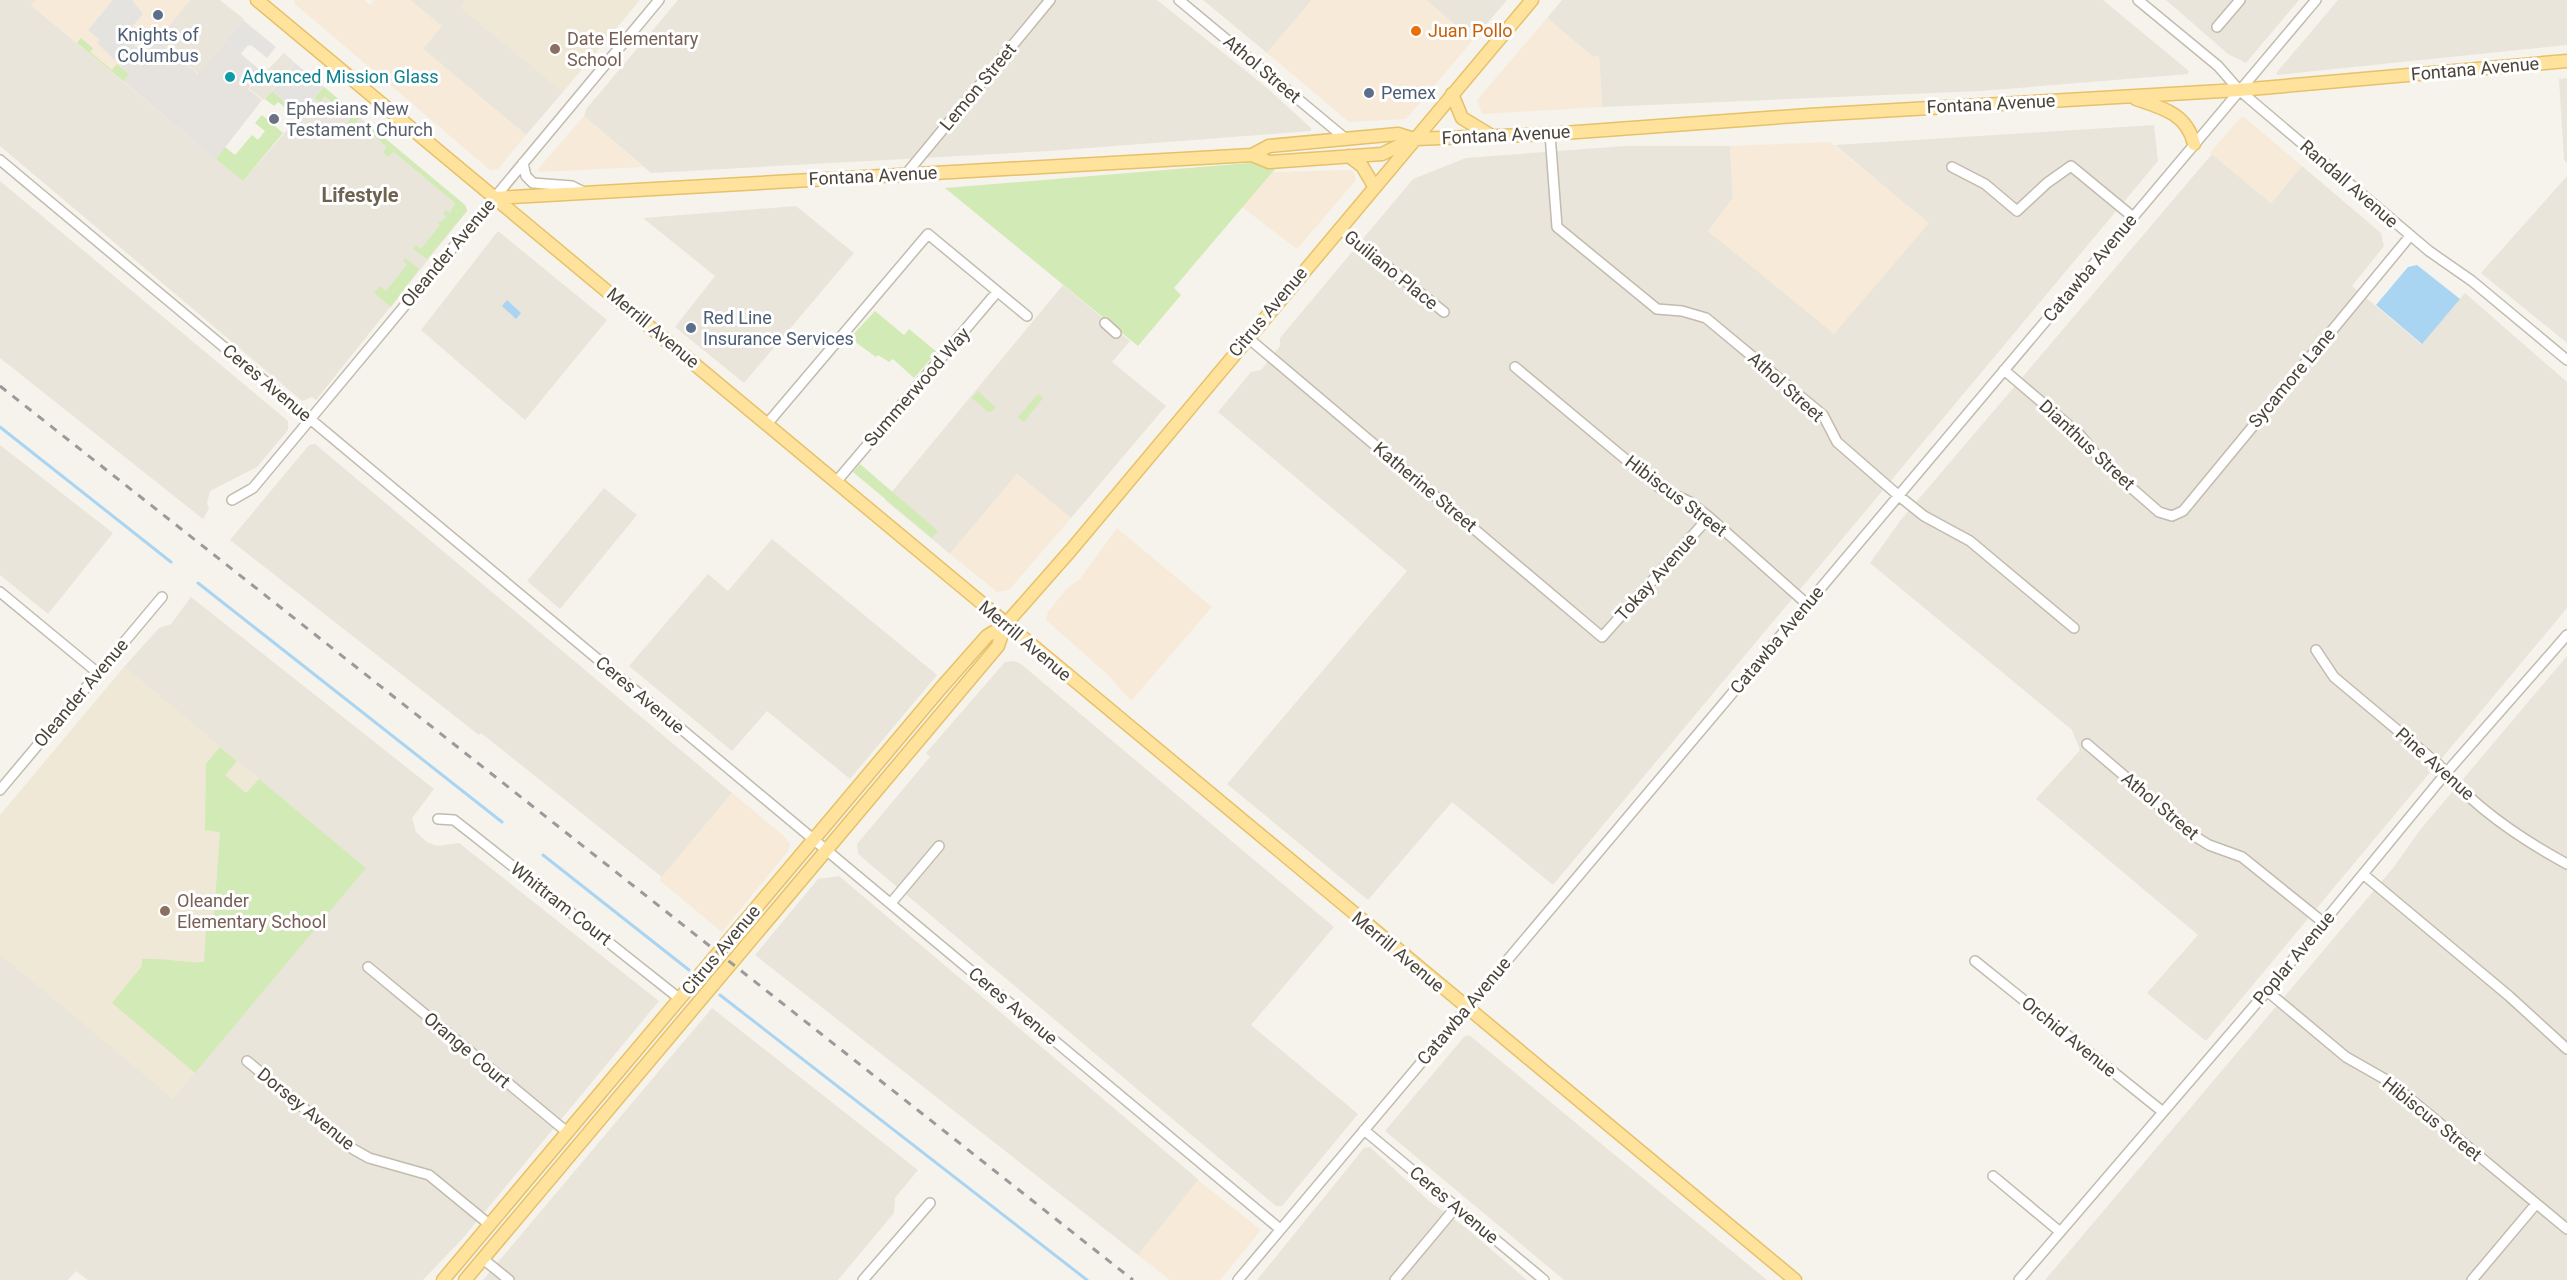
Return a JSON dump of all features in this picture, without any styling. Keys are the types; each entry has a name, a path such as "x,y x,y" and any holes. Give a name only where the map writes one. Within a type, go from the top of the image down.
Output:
{"main road":[{"name":"Citrus Avenue","path":"465,1280 828,851 998,646 1005,626 1532,0"},
{"name":"Merrill Avenue","path":"263,2 1005,626 1795,1280"},
{"name":"Fontana Avenue","path":"494,198 1252,155 1269,146 1398,134 1414,139 1550,134 1809,115 2239,90 2567,61"},
{"path":"1452,94 1462,118 1491,136"},
{"path":"2129,97 2180,116 2191,131 2194,144"},
{"name":"Fontana Avenue","path":"1252,155 1269,162 1382,154 1414,139"},
{"path":"1349,156 1362,166 1374,186"},
{"name":"Citrus Avenue","path":"443,1280 956,670 987,636 1005,626"}],"street":[{"name":"Oleander Avenue","path":"232,500 253,489 659,0"},
{"name":"Lemon Street","path":"906,174 1050,0"},
{"name":"Athol Street","path":"1179,0 1346,138"},
{"path":"2144,3 2157,0"},
{"path":"2217,27 2240,0"},
{"name":"Catawba Avenue","path":"1238,1280 2316,0"},
{"name":"Randall Avenue","path":"2144,3 2218,66 2239,90 2410,236 2472,281 2567,360"},
{"name":"Athol Street","path":"1550,134 1557,226 1657,309 1682,311 1706,318 1823,415 1837,442 1899,496 1924,516 1970,541 2074,628"},
{"name":"Ceres Avenue","path":"0,160 1280,1229"},
{"path":"523,163 526,176 533,183 572,186 585,193"},
{"path":"1952,167 1985,184 2017,211 2047,183 2071,166 2133,217"},
{"name":"Guiliano Place","path":"1339,228 1443,312"},
{"path":"767,424 928,234 1027,316"},
{"name":"Sycamore Lane","path":"2172,516 2183,511 2410,236"},
{"name":"Summerwood Way","path":"836,482 997,292"},
{"path":"1105,323 1116,333"},
{"name":"Katherine Street","path":"1247,337 1602,637"},
{"name":"Hibiscus Street","path":"1515,367 1660,488 1690,502 1709,517 1807,603"},
{"name":"Dianthus Street","path":"2004,370 2080,435 2103,464 2159,512 2172,516"},
{"name":"Tokay Avenue","path":"1602,637 1709,517"},
{"path":"0,592 98,673"},
{"name":"Oleander Avenue","path":"0,790 162,597"},
{"name":"Poplar Avenue","path":"2019,1280 2324,923 2446,773 2567,635"},
{"name":"Pine Avenue","path":"2316,650 2334,677 2446,773 2524,839 2567,864"},
{"name":"Athol Street","path":"2087,744 2196,837 2209,845 2242,857 2324,923"},
{"name":"Whittram Court","path":"438,819 454,820 680,999"},
{"path":"891,903 939,846"},
{"path":"2363,874 2509,996 2567,1049"},
{"name":"Orchid Avenue","path":"1975,961 2163,1112"},
{"name":"Orange Court","path":"368,967 567,1132"},
{"name":"Hibiscus Street","path":"2266,991 2346,1058 2390,1082 2567,1230"},
{"name":"Dorsey Avenue","path":"247,1061 353,1149 369,1158 429,1175 490,1224"},
{"name":"Ceres Avenue","path":"1364,1130 1544,1280"},
{"path":"1994,1176 2059,1231"},
{"path":"863,1280 930,1203"},
{"path":"2472,1280 2536,1204"},
{"path":"1395,1280 1456,1207"},
{"path":"483,1258 509,1280"}],"shaded area":[{"path":"0,0 36,0 32,6 243,181 324,87 465,205 467,211 316,400 312,397 302,401 0,146"},
{"path":"36,0 190,0 123,81 31,5"},
{"path":"113,0 132,0 143,14 124,36 145,54 129,74 97,43 100,40 88,30"},
{"path":"190,0 220,0 244,19 199,74 157,40"},
{"path":"294,0 364,0 370,5 374,0 410,0 442,26 423,49 526,135 498,169 490,170 295,4"},
{"path":"410,0 466,0 461,7 563,92 526,135 423,49 441,26"},
{"name":"Date Elementary School","path":"466,0 640,0 563,92 460,7"},
{"path":"678,0 1157,0 1266,87 1311,128 1311,131 1049,151 651,173 584,116 587,108"},
{"path":"1203,0 1312,0 1267,53"},
{"path":"1312,0 1426,0 1473,40 1406,119 1349,122 1267,53"},
{"path":"1426,0 1507,0 1473,40"},
{"path":"1562,0 2103,0 2189,71 2188,74 1981,91 1602,107 1599,56 1593,57 1547,18"},
{"path":"2166,0 2299,0 2246,63 2228,54"},
{"path":"2338,0 2567,0 2567,45 2277,75 2277,72"},
{"path":"1547,18 1593,57 1599,56 1602,107 1482,114 1477,100"},
{"path":"243,20 276,47 267,58 251,45 247,46 241,54 226,41"},
{"path":"157,40 198,74 226,41 261,71 248,89 262,100 216,159 123,81"},
{"path":"284,53 295,63 264,100 249,89"},
{"path":"295,63 324,87 299,114 272,91"},
{"path":"2567,78 2567,163 2564,160 2559,79"},
{"path":"584,116 643,167 539,172 538,169"},
{"path":"2244,117 2302,166 2271,203 2210,153 2240,118"},
{"path":"2154,125 2158,161 1553,885 1452,802 1368,900 1227,784 1407,571 1218,412 1251,372 1261,370 1280,346 1280,338 1413,179 1466,158 1625,146 1730,146 1733,198 1708,231 1754,268 1928,223 1835,145"},
{"path":"1830,142 1929,223 1834,334 1708,231 1733,198 1730,146"},
{"path":"2212,154 2271,203 2302,166 2381,233 2384,246 2352,286 2421,344 2465,293 2567,382 2567,608 2206,1041 2147,993 2198,935 2036,799 2080,750 2072,730 1870,563 1900,521"},
{"path":"1350,170 1354,173 1356,180 1297,249 1242,207 1272,172"},
{"path":"2567,176 2567,343 2481,273"},
{"path":"0,181 288,421 288,430 257,467 210,491 207,503 209,509 203,519 0,358"},
{"path":"796,206 854,253 744,383 675,327 715,276 643,218"},
{"path":"498,231 607,320 525,420 421,330"},
{"path":"1063,285 1130,341 1112,362 1166,406 1071,518 1017,474 950,554 885,500"},
{"path":"315,444 732,793 662,877 481,733 479,735 230,540 309,445"},
{"path":"0,445 113,533 48,614 0,575"},
{"path":"1017,474 1071,518 1009,590 997,592 950,554"},
{"path":"604,488 637,515 560,609 527,581"},
{"path":"1117,528 1212,607 1131,701 1107,674 1046,620 1048,612 1067,588 1079,580"},
{"path":"772,539 937,675 850,779 767,711 732,751 629,666 708,574 728,591"},
{"path":"191,597 434,789 412,818 416,832 427,842 437,846 459,843 659,1001 463,1238 423,1280 88,1280 76,1271 68,1280 0,1280 0,954 35,983 366,868 124,667 159,628 171,624"},
{"path":"2567,656 2567,1280 2045,1280 2393,868 2420,830"},
{"path":"1014,661 1021,664 1334,927 1251,1025 1358,1114 1282,1206 1276,1206 858,854 857,844 930,757 926,753 1005,662"},
{"name":"Oleander Elementary School","path":"124,667 366,868 173,1099 0,954 0,815"},
{"path":"732,793 785,837 790,844 789,850 722,932 659,880"},
{"path":"839,876 1199,1180 1138,1255 755,955 818,879"},
{"path":"712,1008 918,1170 895,1198 894,1213 838,1280 483,1280"},
{"path":"1469,1035 1767,1280 1564,1280 1385,1131 1464,1037"},
{"path":"1370,1147 1429,1201 1466,1228 1527,1280 1257,1280 1364,1148"},
{"path":"1198,1180 1261,1230 1220,1280 1170,1280 1138,1255"}],"green space":[{"path":"81,38 93,48 90,52 112,70 117,64 129,74 123,81 77,43"},
{"path":"324,87 360,117 352,127 347,124 351,117 325,96 320,102 314,98"},
{"path":"272,91 291,107 288,110 278,102 274,106 265,99"},
{"path":"262,115 283,133 243,181 216,159 225,147 235,155 252,135 258,140 265,131 255,123"},
{"path":"370,126 465,205 467,211 427,259 413,249 416,245 421,249 440,225 438,223 447,217 443,213 446,210 450,213 455,203 394,152 387,157 383,152 387,147 372,134 365,139 361,136"},
{"path":"1261,162 1275,169 1174,288 1181,295 1138,346 945,188"},
{"path":"405,258 419,269 391,307 374,293 380,286 386,291 407,265 403,261"},
{"path":"875,311 904,335 909,329 937,352 914,378 893,359 889,362 878,355 876,357 850,338"},
{"path":"978,391 995,407 993,411 988,412 972,398"},
{"path":"1038,394 1043,398 1024,422 1018,417"},
{"path":"860,464 938,531 932,538 853,472"},
{"path":"220,747 237,761 225,775 246,793 259,779 366,868 195,1073 112,1003 142,966 142,959 204,962 206,931 213,930 220,832 205,830 206,764"}],"water":[{"path":"2417,265 2460,299 2422,344 2376,305 2408,267"},
{"path":"507,300 521,313 516,319 502,306"}],"waterway":[{"path":"0,427 171,562"},
{"path":"198,583 502,822"},
{"path":"543,855 689,970"},
{"path":"720,995 1087,1280"}],"railway":[{"path":"0,386 1133,1280"}],"place":[{"name":"Knights of Columbus","path":"158,15"},
{"name":"Juan Pollo","path":"1416,31"},
{"name":"Date Elementary School","path":"555,49"},
{"name":"Advanced Mission Glass","path":"230,77"},
{"name":"Pemex","path":"1369,93"},
{"name":"Ephesians New Testament Church","path":"274,119"},
{"name":"Red Line Insurance Services","path":"691,328"},
{"name":"Oleander Elementary School","path":"165,911"}],"district":[{"name":"Lifestyle","path":"360,195"}]}
